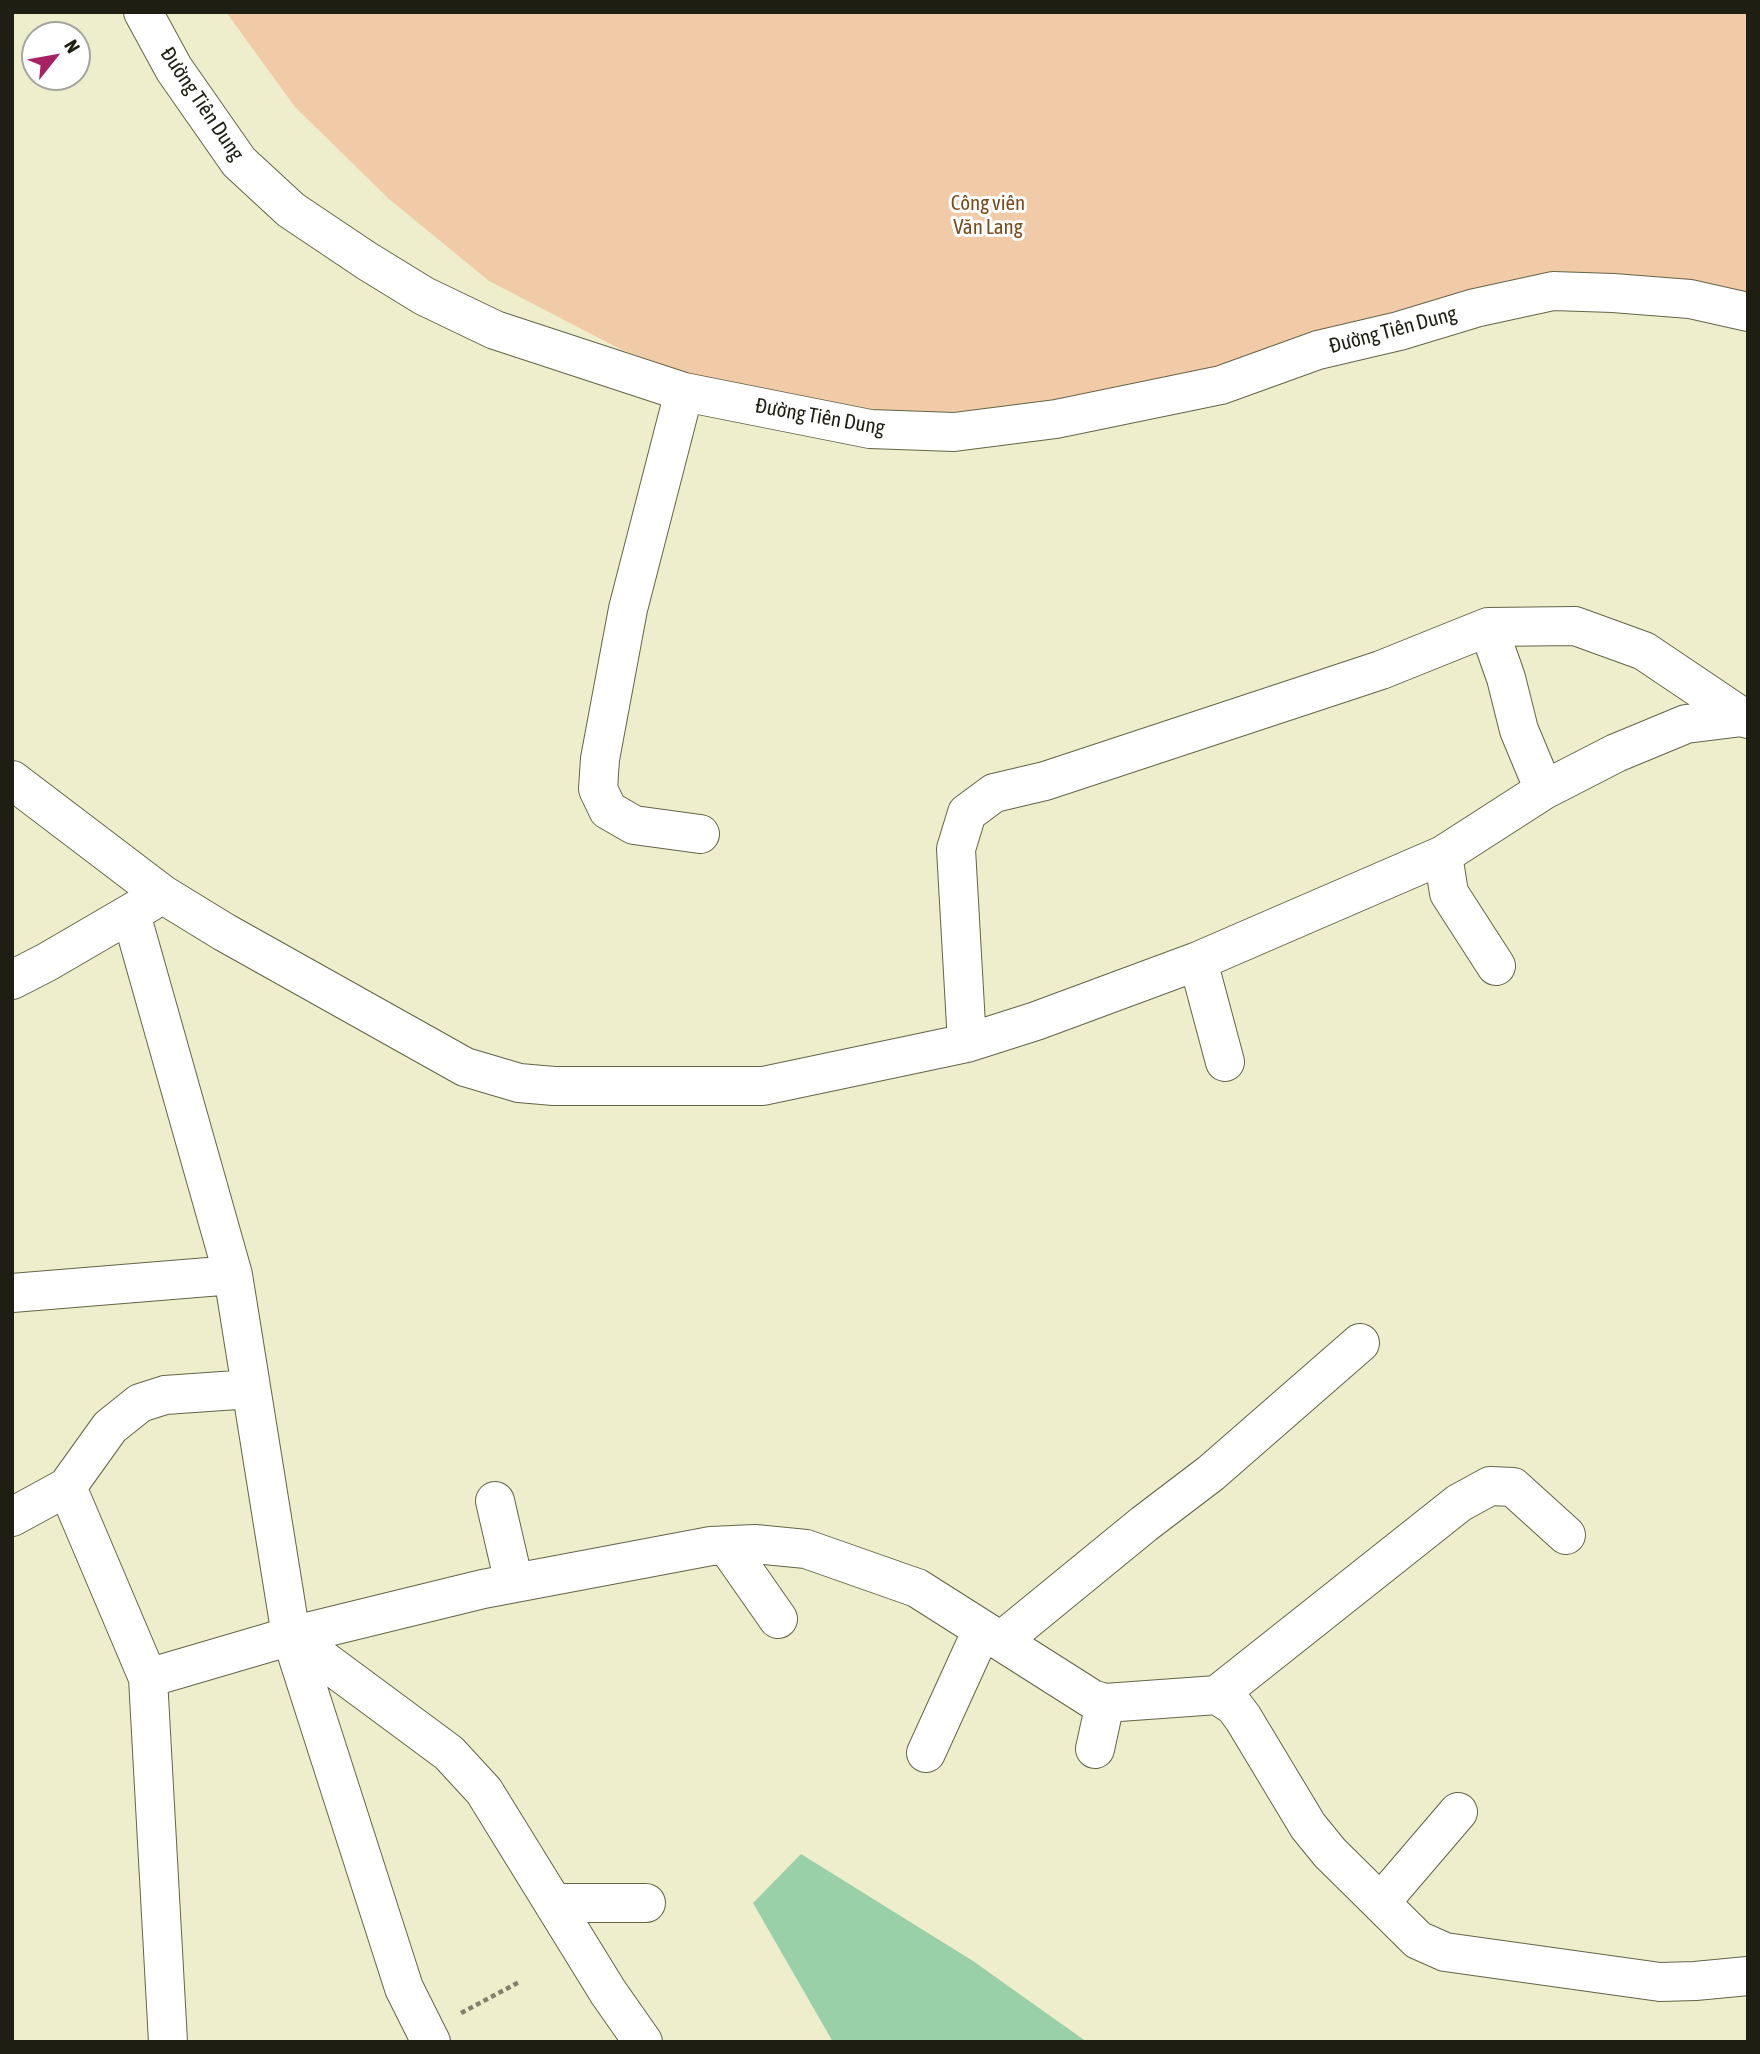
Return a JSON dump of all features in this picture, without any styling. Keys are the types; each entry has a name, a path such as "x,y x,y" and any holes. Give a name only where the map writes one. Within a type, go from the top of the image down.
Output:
{"street":[{"name":"Đường Tiên Dung","path":"143,12 174,69 239,162 291,210 424,296 495,330 684,392 870,429 954,432 1056,419 1221,385 1318,350 1399,331 1475,308 1553,291 1690,299 1748,312"},
{"path":"684,392 628,609 600,759 598,789 608,810 634,825 700,834"},
{"path":"967,1043 956,849 967,813 994,793 1045,780 1381,670 1488,627 1575,626 1587,630 1644,651 1745,718"},
{"path":"1488,627 1506,678 1519,730 1544,790"},
{"path":"12,780 162,894 223,932 465,1067 519,1083 554,1086 763,1086 967,1043 1036,1021 1198,961 1443,855 1544,790 1616,753 1686,724 1745,718"},
{"path":"1443,855 1449,893 1496,966"},
{"path":"12,980 162,894"},
{"path":"131,914 233,1275 292,1636 404,1988 429,2037"},
{"path":"1198,961 1225,1062"},
{"path":"12,1293 233,1275"},
{"path":"926,1753 992,1636 1211,1473 1360,1343"},
{"path":"12,1517 67,1487 110,1427 140,1403 165,1395 251,1389"},
{"path":"148,1678 292,1636 514,1583 711,1546 755,1544 806,1549 918,1588 1091,1699 1105,1703 1217,1695 1459,1503 1490,1486 1513,1487 1566,1535"},
{"path":"67,1487 148,1678 168,2042"},
{"path":"495,1501 514,1583"},
{"path":"727,1546 778,1619"},
{"path":"292,1636 449,1754 484,1791 608,1992 643,2042"},
{"path":"1217,1695 1234,1706 1243,1718 1308,1826 1331,1853 1418,1940 1446,1952 1660,1982 1748,1976"},
{"path":"1095,1749 1105,1703"},
{"path":"1381,1902 1458,1812"},
{"path":"553,1903 646,1903"}],"path":[{"path":"429,2037 521,1981"}],"green space":[{"name":"Công viên Văn Lang","path":"226,12 1748,12 1748,298 1592,291 963,419 841,406 724,386 622,350 489,281 389,199 295,107"}],"shaded area":[{"path":"801,1854 973,1961 1087,2042 833,2042 753,1903"}]}
